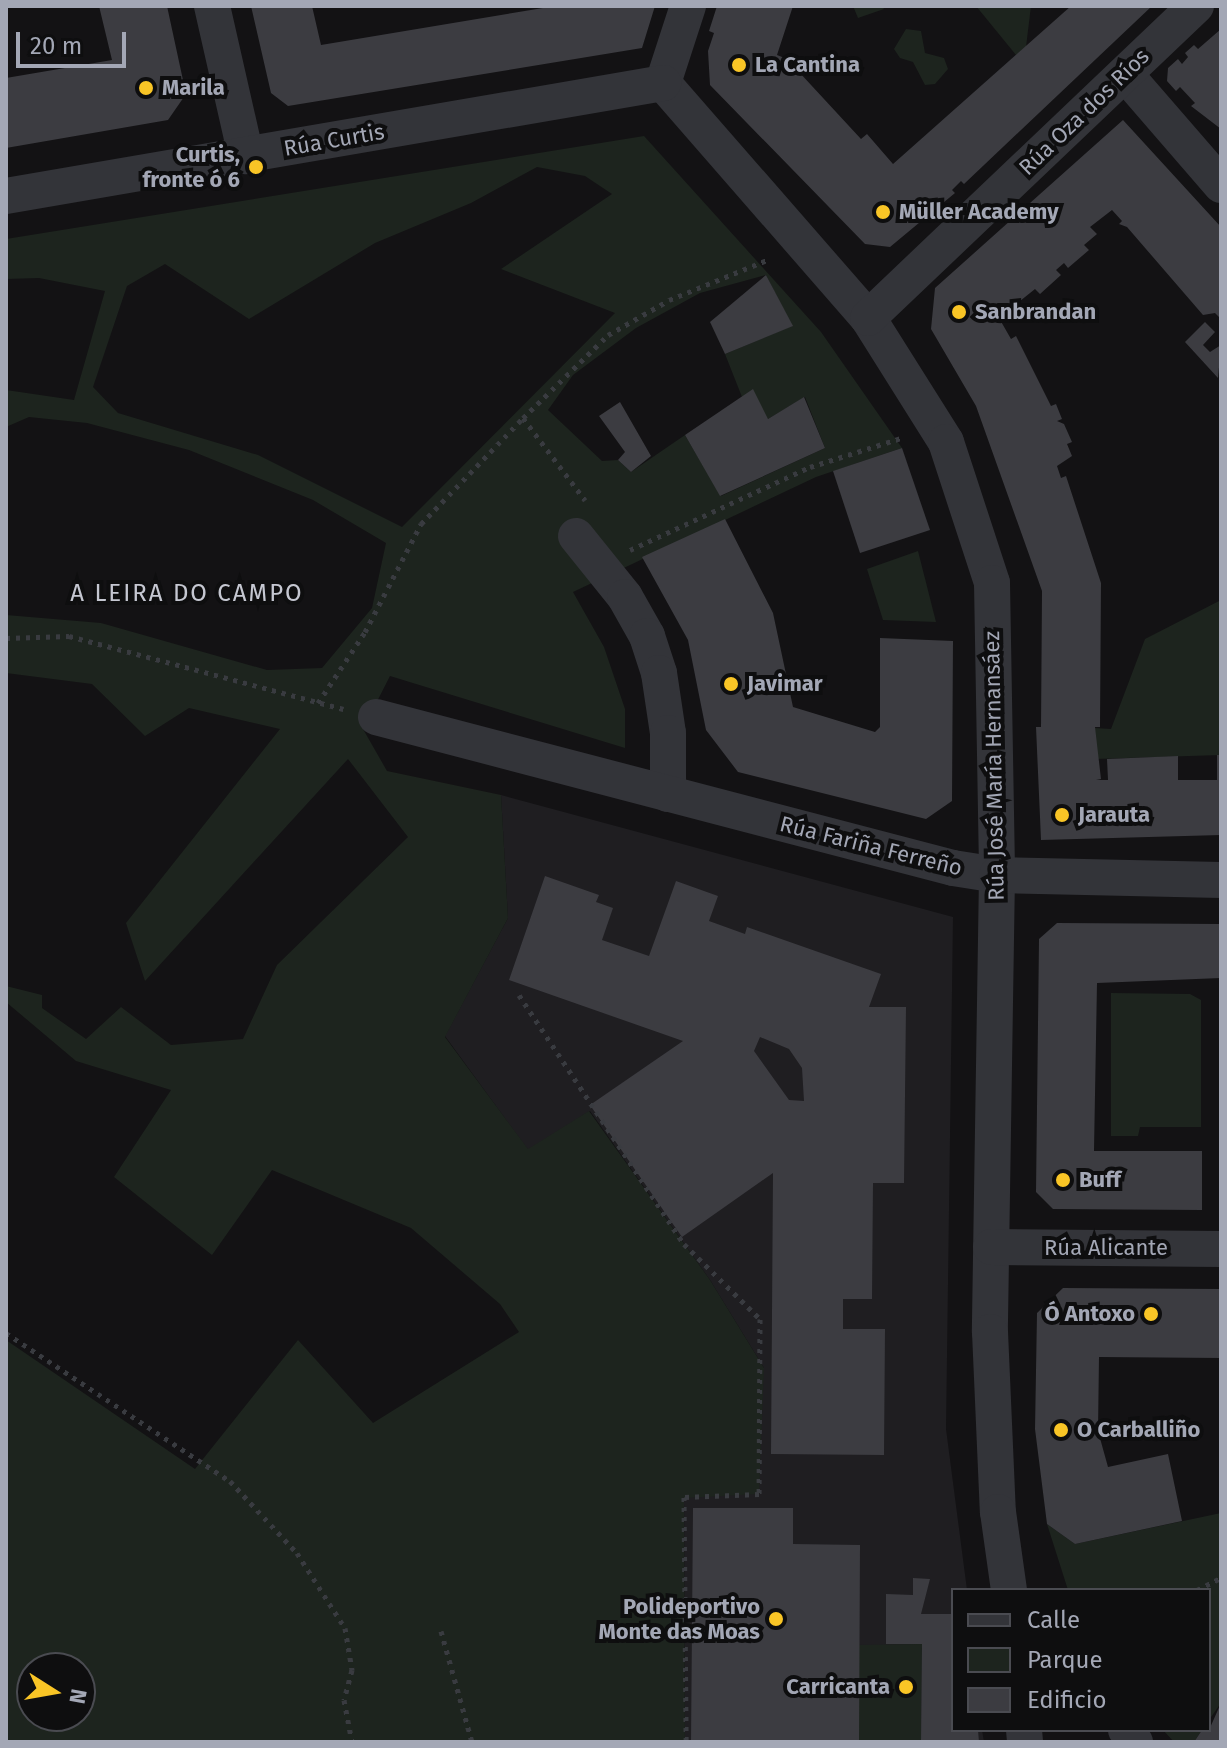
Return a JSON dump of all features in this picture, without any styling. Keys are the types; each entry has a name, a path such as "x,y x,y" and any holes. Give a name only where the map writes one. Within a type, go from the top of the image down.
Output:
{"street":[{"path":"212,6 246,156"},
{"path":"663,83 688,6"},
{"name":"Rúa Oza dos Ríos","path":"868,318 1196,6"},
{"path":"1125,74 1221,185"},
{"name":"Rúa Curtis","path":"6,196 663,83"},
{"name":"Rúa José María Hernansáez","path":"663,83 868,318 946,442 992,583 997,875 991,1428 1007,1573 1026,1588"},
{"path":"582,519 600,563 647,636 659,673 668,794"},
{"name":"Rúa Fariña Ferreño","path":"376,717 668,794 997,875 1221,880"},
{"name":"Rúa Alicante","path":"991,1247 1221,1249"}],"path":[{"path":"318,703 365,632 421,524 523,418 608,335 669,300 767,260"},
{"path":"523,418 582,519"},
{"path":"600,563 810,467 906,437"},
{"path":"6,638 69,636 376,717"},
{"path":"519,995 684,1244 760,1319 759,1494 684,1497 686,1742"},
{"path":"6,1333 230,1481 297,1553 345,1628 352,1670 344,1700 352,1742"},
{"path":"1201,1588 1221,1578"},
{"path":"441,1631 472,1742"}],"shaded area":[{"path":"501,795 953,917 946,1429 967,1588 951,1588 951,1732 982,1732 984,1742 685,1742 684,1497 764,1368 710,1280 590,1111 528,1150 445,1036 508,918"}],"green space":[{"path":"853,6 882,6 884,9 858,18"},
{"path":"976,6 1031,6 1026,47 1016,55"},
{"path":"906,29 921,31 925,53 944,58 948,69 935,84 925,85 913,62 900,58 894,49"},
{"path":"644,136 821,332 902,448 816,477 573,592 604,647 625,709 625,748 390,676 363,729 387,771 501,795 508,918 445,1037 528,1149 589,1111 710,1280 764,1368 759,1494 684,1498 685,1742 6,1742 6,1340 195,1469 298,1340 373,1423 519,1332 500,1304 411,1228 272,1170 212,1255 114,1177 171,1090 76,1061 6,1002 6,986 42,995 42,1008 86,1039 121,1007 171,1045 243,1039 277,965 408,837 348,759 145,981 126,923 280,729 189,708 145,736 92,684 6,673 6,615 101,623 267,670 322,668 372,608 386,543 313,500 189,450 87,423 29,417 6,427 6,390 74,400 105,291 39,278 6,279 6,239","holes":["537,167 585,176 612,194 501,269 615,313 402,527 258,455 118,413 93,387 127,286 165,264 249,319 375,243 471,203","766,275 792,326 725,354 742,397 768,419 805,397 825,448 721,496 685,435 631,472 618,460 602,461 548,410 573,375 636,328 700,293"]},
{"path":"918,551 936,622 883,620 867,569"},
{"path":"1221,600 1221,755 1095,759 1095,728 1111,729 1145,639"},
{"path":"1111,993 1190,994 1201,1000 1201,1127 1140,1127 1138,1136 1111,1136"},
{"path":"1221,1513 1221,1703 1211,1717 1211,1588 1067,1588 1047,1524 1075,1544"},
{"path":"922,1644 921,1742 859,1742 859,1645"},
{"path":"1165,1732 1201,1732 1194,1742 1174,1742"}],"building":[{"path":"99,6 167,6 186,94 168,120 6,148 6,78 112,60"},
{"path":"251,6 312,6 321,45 555,6 655,6 642,48 288,106 271,93"},
{"path":"717,6 793,6 777,55 787,59 861,139 867,134 893,164 1071,6 1152,6 964,184 961,181 952,190 955,193 890,247 865,244 710,85 708,51 714,33 709,31"},
{"path":"1221,29 1221,129 1191,106 1195,103 1180,87 1176,91 1167,81 1168,68 1178,59 1182,64 1188,57 1185,53 1194,45 1198,49"},
{"path":"1123,120 1221,227 1221,319 1215,313 1203,315 1127,227 1119,224 1122,221 1112,210 1090,227 1097,234 1084,245 1089,250 1068,268 1064,263 1056,270 1061,275 1040,294 1035,289 999,318 1011,339 1016,336 1051,406 1056,404 1062,419 1057,421 1064,424 1072,442 1067,444 1072,456 1057,466 1061,478 1066,476 1101,583 1100,727 1095,727 1101,779 1096,780 1108,780 1107,759 1178,756 1178,780 1217,780 1217,755 1221,755 1221,835 1041,840 1036,727 1041,727 1042,591 976,406 931,329 935,288"},
{"path":"766,275 793,326 725,354 710,322"},
{"path":"1205,322 1215,332 1203,345 1210,352 1221,345 1218,378 1185,342"},
{"path":"753,389 768,419 804,397 825,448 720,496 685,435"},
{"path":"620,402 651,456 631,472 618,460 625,452 599,416"},
{"path":"902,448 930,530 860,553 833,471"},
{"path":"725,519 773,613 793,707 875,732 880,727 880,638 953,641 952,801 926,819 738,772 706,730 688,640 642,557"},
{"path":"545,876 599,895 596,902 613,908 602,940 649,956 676,881 718,896 709,921 745,934 747,927 881,974 869,1007 906,1007 904,1183 873,1183 872,1299 843,1299 843,1329 885,1329 884,1455 771,1454 773,1173 682,1237 590,1105 683,1041 509,980","holes":["760,1037 789,1049 802,1068 804,1101 789,1100 754,1051"]},
{"path":"1057,923 1221,924 1221,978 1097,983 1094,1151 1202,1151 1202,1210 1053,1209 1036,1192 1039,939"},
{"path":"1063,1288 1221,1289 1221,1358 1099,1357 1098,1431 1108,1467 1168,1454 1182,1521 1075,1544 1047,1524 1035,1429 1037,1313"},
{"name":"Polideportivo Monte das Moas","path":"693,1508 793,1508 793,1544 860,1545 859,1742 691,1742"},
{"path":"913,1578 930,1579 921,1614 951,1614 951,1732 978,1732 979,1742 921,1742 922,1644 886,1644 886,1594 913,1595"},
{"path":"1221,1703 1221,1742 1194,1742 1201,1732 1211,1732"}],"place":[{"name":"La Cantina","path":"739,65"},
{"name":"Marila","path":"146,88"},
{"name":"Curtis, fronte ó 6","path":"256,167"},
{"name":"Müller Academy","path":"883,212"},
{"name":"Sanbrandan","path":"959,312"},
{"name":"Javimar","path":"731,684"},
{"name":"Jarauta","path":"1062,815"},
{"name":"Buff","path":"1063,1180"},
{"name":"Ó Antoxo","path":"1151,1314"},
{"name":"O Carballiño","path":"1061,1430"},
{"name":"Polideportivo Monte das Moas","path":"776,1619"},
{"name":"Carricanta","path":"906,1687"}],"district":[{"name":"A LEIRA DO CAMPO","path":"187,594"}]}
